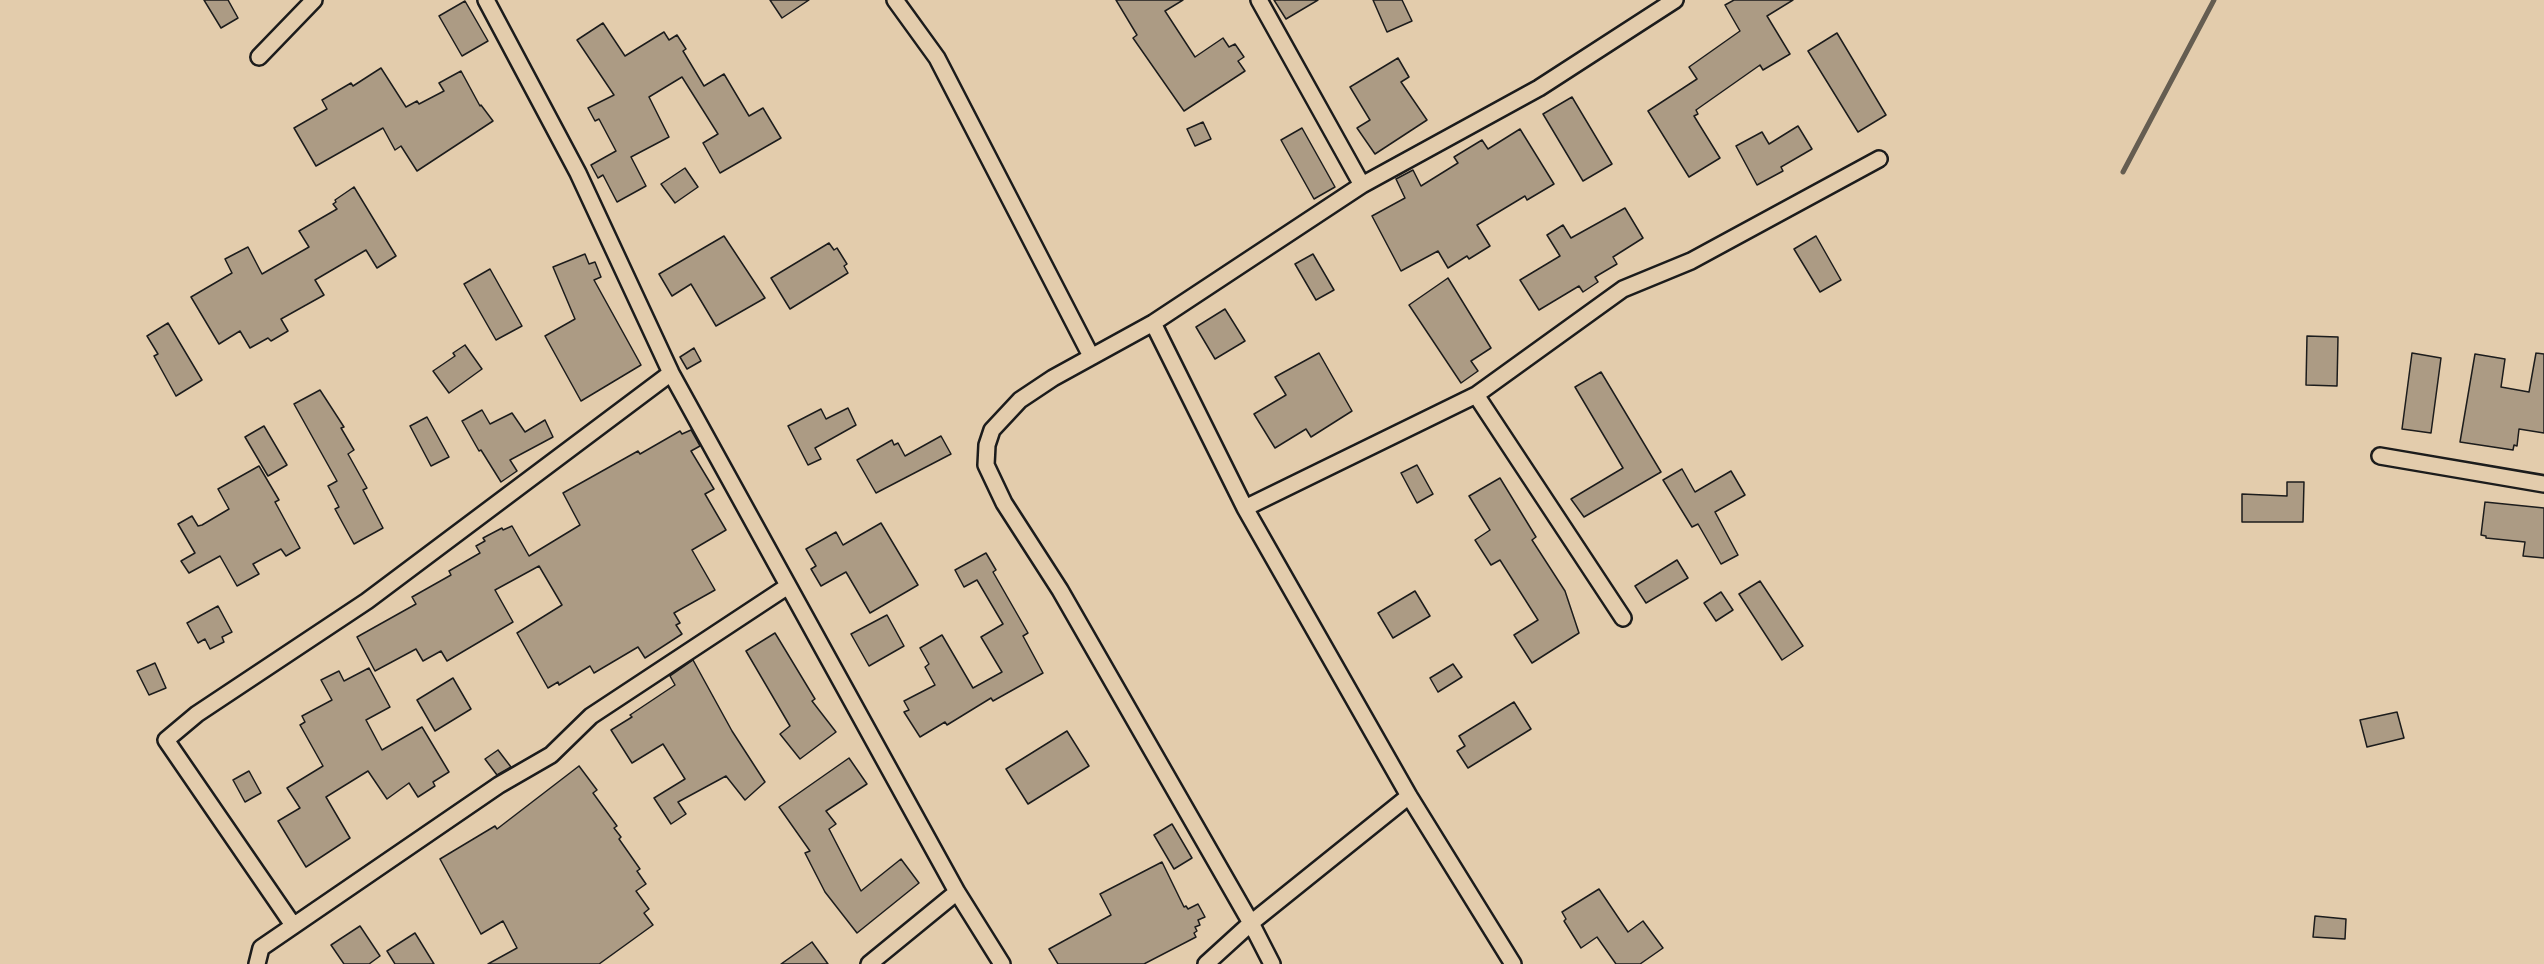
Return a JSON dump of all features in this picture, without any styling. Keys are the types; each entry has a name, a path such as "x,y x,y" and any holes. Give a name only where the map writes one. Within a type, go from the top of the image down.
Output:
{"street":[{"path":"259,57 314,0"},
{"path":"486,0 578,174 671,373 957,892 1002,964"},
{"path":"895,0 937,57 1091,356"},
{"path":"1259,0 1362,185"},
{"path":"1272,964 1251,922 1060,590 1004,503 986,465 987,444 992,430 1020,400 1091,356 1153,323 1362,185 1539,88 1675,0"},
{"path":"1245,508 1476,394 1623,289 1691,261 1879,159"},
{"path":"1153,323 1245,508 1409,796 1513,964"},
{"path":"293,925 166,740 196,714 367,601 671,373"},
{"path":"1476,394 1623,618"},
{"path":"2380,456 2544,484"},
{"path":"257,964 261,948 293,925 499,785 551,756 591,716 788,586"},
{"path":"1206,964 1251,922 1409,796"},
{"path":"869,964 957,892"}],"building":[{"path":"204,0 228,0 238,18 221,28"},
{"path":"770,0 809,0 782,18"},
{"path":"1116,0 1183,0 1165,11 1195,57 1223,38 1229,47 1235,44 1244,57 1238,61 1245,71 1184,111 1133,38 1137,35"},
{"path":"1274,0 1318,0 1286,19"},
{"path":"1373,0 1402,0 1412,21 1387,32"},
{"path":"1734,0 1793,0 1767,16 1790,54 1763,70 1760,65 1696,110 1698,114 1694,116 1720,158 1689,177 1648,111 1697,79 1689,67 1740,31 1725,5"},
{"path":"465,1 488,41 462,56 439,16"},
{"path":"603,23 625,56 664,32 669,40 677,35 686,49 683,51 704,86 724,74 749,116 763,108 781,138 720,173 703,143 718,134 682,77 649,97 669,137 631,157 646,186 617,202 603,175 598,178 591,165 616,151 599,119 595,121 588,108 614,95 577,40"},
{"path":"1837,33 1886,115 1858,132 1808,51"},
{"path":"1398,58 1409,77 1401,82 1427,120 1375,154 1357,128 1370,120 1350,87"},
{"path":"381,68 406,107 417,101 419,104 444,91 439,83 461,71 480,106 493,121 417,171 401,146 395,150 383,128 316,166 294,128 327,109 322,100 351,83 353,86"},
{"path":"1572,97 1612,164 1583,181 1543,114"},
{"path":"1203,122 1211,139 1195,146 1187,129"},
{"path":"1798,126 1812,149 1781,167 1783,171 1757,185 1736,146 1762,132 1769,144"},
{"path":"1302,128 1335,187 1314,199 1281,140"},
{"path":"1520,129 1554,184 1527,200 1525,196 1477,225 1490,246 1469,259 1467,256 1448,268 1438,251 1401,271 1372,216 1405,198 1396,179 1413,170 1421,186 1458,163 1454,157 1482,140 1488,149"},
{"path":"685,168 698,187 675,203 661,184"},
{"path":"354,187 396,256 377,268 366,250 315,280 324,295 281,319 288,331 271,341 268,338 250,348 240,331 219,344 191,297 232,273 225,259 248,247 262,274 309,247 299,231 337,209 333,204 335,200"},
{"path":"1625,208 1643,238 1613,257 1617,264 1595,277 1598,282 1583,292 1579,286 1539,310 1520,280 1560,256 1547,235 1563,225 1571,238"},
{"path":"724,236 765,298 716,326 691,284 672,296 659,274"},
{"path":"1816,236 1841,280 1820,292 1794,249"},
{"path":"829,243 834,250 837,248 847,264 844,266 848,273 790,309 771,278"},
{"path":"585,254 589,264 595,262 601,277 594,280 641,365 581,401 545,336 575,319 553,267"},
{"path":"1313,254 1334,290 1316,300 1295,264"},
{"path":"490,269 522,326 496,340 464,284"},
{"path":"1448,278 1491,348 1471,361 1478,371 1461,383 1409,305"},
{"path":"1225,309 1245,341 1215,359 1196,327"},
{"path":"168,323 202,380 176,396 154,356 158,354 147,336"},
{"path":"2307,336 2338,337 2337,386 2306,385"},
{"path":"465,345 482,369 449,393 433,371 455,356 453,353"},
{"path":"694,348 701,361 687,369 680,357"},
{"path":"1319,353 1352,411 1311,437 1306,429 1275,448 1254,414 1286,395 1275,377"},
{"path":"2412,353 2441,358 2431,433 2402,429"},
{"path":"2536,353 2544,354 2544,433 2519,429 2517,446 2514,445 2513,450 2460,442 2475,354 2505,359 2501,387 2529,392"},
{"path":"1601,372 1661,472 1584,517 1571,499 1623,468 1575,387"},
{"path":"320,390 344,427 341,428 354,450 348,454 367,488 363,490 383,528 354,544 335,509 339,507 328,486 337,481 294,404"},
{"path":"848,408 856,425 815,448 821,459 808,465 788,426 821,409 826,419"},
{"path":"482,410 490,424 512,413 525,432 545,420 553,437 510,460 517,471 501,482 481,450 479,451 462,421"},
{"path":"427,417 449,457 431,466 410,426"},
{"path":"264,426 287,465 268,476 245,437"},
{"path":"691,430 700,446 691,451 714,489 705,494 726,530 692,550 715,590 674,613 680,623 676,625 682,634 645,658 638,647 594,673 590,666 559,685 558,682 548,688 517,633 562,605 539,566 495,590 513,622 447,661 441,651 423,661 416,649 375,671 357,637 416,604 412,597 451,575 449,571 480,553 476,546 485,541 483,538 502,528 503,530 512,526 529,556 580,525 563,493 638,451 640,454 680,431 682,434"},
{"path":"941,436 951,454 876,493 857,460 892,440 894,445 898,443 905,456"},
{"path":"1417,465 1433,494 1417,503 1401,473"},
{"path":"259,466 279,500 275,502 300,548 286,556 281,549 253,564 259,574 237,586 220,556 189,573 181,561 195,553 178,524 192,516 198,526 202,525 229,509 218,489"},
{"path":"1682,469 1695,492 1731,471 1745,495 1715,512 1738,555 1721,564 1698,524 1692,527 1663,480"},
{"path":"1500,478 1536,537 1532,540 1565,591 1579,633 1532,663 1514,635 1538,620 1500,560 1491,565 1475,540 1490,530 1469,496"},
{"path":"2287,482 2304,482 2303,522 2242,522 2242,494 2287,496"},
{"path":"2485,502 2544,508 2544,558 2523,556 2525,542 2486,538 2481,535"},
{"path":"881,523 918,585 870,613 846,572 821,586 811,569 816,566 806,549 836,532 843,545"},
{"path":"986,553 996,570 993,572 1028,633 1023,636 1043,673 993,701 991,698 947,725 945,722 920,737 904,712 909,710 904,701 935,685 925,667 929,664 920,648 942,635 973,688 1002,672 981,637 1003,624 977,580 964,587 955,570"},
{"path":"1677,560 1688,578 1646,603 1635,586"},
{"path":"1760,581 1803,646 1782,660 1739,594"},
{"path":"1415,591 1430,616 1393,638 1378,613"},
{"path":"1721,592 1733,610 1716,621 1704,603"},
{"path":"218,606 232,632 222,637 224,642 210,649 205,639 198,643 187,623"},
{"path":"887,615 904,646 869,666 851,634"},
{"path":"775,633 815,699 812,701 836,732 800,759 780,734 790,726 746,651"},
{"path":"693,660 732,731 765,782 745,800 726,776 678,802 686,814 671,824 654,798 685,779 663,744 632,763 611,730 675,685 670,676"},
{"path":"155,663 166,688 149,695 137,671"},
{"path":"1453,664 1462,677 1438,692 1430,678"},
{"path":"369,668 390,707 366,720 382,750 422,727 449,772 433,782 435,786 418,797 409,783 387,799 368,771 326,797 350,838 306,867 278,821 300,808 287,788 323,766 300,725 305,722 302,716 332,700 321,680 339,671 344,681"},
{"path":"453,678 471,709 435,731 417,700"},
{"path":"1514,702 1531,729 1468,768 1457,751 1465,746 1459,736"},
{"path":"2397,712 2404,738 2367,747 2360,720"},
{"path":"1067,731 1089,766 1028,804 1006,769"},
{"path":"498,750 511,767 497,775 485,759"},
{"path":"849,758 867,784 826,811 836,824 829,829 861,891 901,859 919,883 857,933 825,892 805,853 810,851 779,807"},
{"path":"579,766 597,790 593,793 617,826 614,828 621,837 619,839 640,869 637,871 646,884 636,891 649,909 644,913 653,925 599,964 488,964 517,948 503,921 481,934 440,859 495,826 497,829"},
{"path":"249,771 261,793 245,802 233,780"},
{"path":"1172,824 1192,858 1174,869 1154,835"},
{"path":"1162,862 1184,907 1188,909 1198,904 1205,917 1198,920 1200,925 1195,927 1196,937 1144,964 1058,964 1049,949 1111,915 1100,894"},
{"path":"1599,889 1628,932 1643,921 1663,948 1640,964 1616,964 1597,937 1581,948 1564,921 1566,919 1562,912"},
{"path":"2315,916 2346,919 2345,939 2313,937"},
{"path":"360,926 380,956 369,964 344,964 331,945"},
{"path":"415,933 434,964 395,964 387,951"},
{"path":"812,942 828,964 781,964"}],"waterway":[{"path":"2123,172 2214,0"}]}
